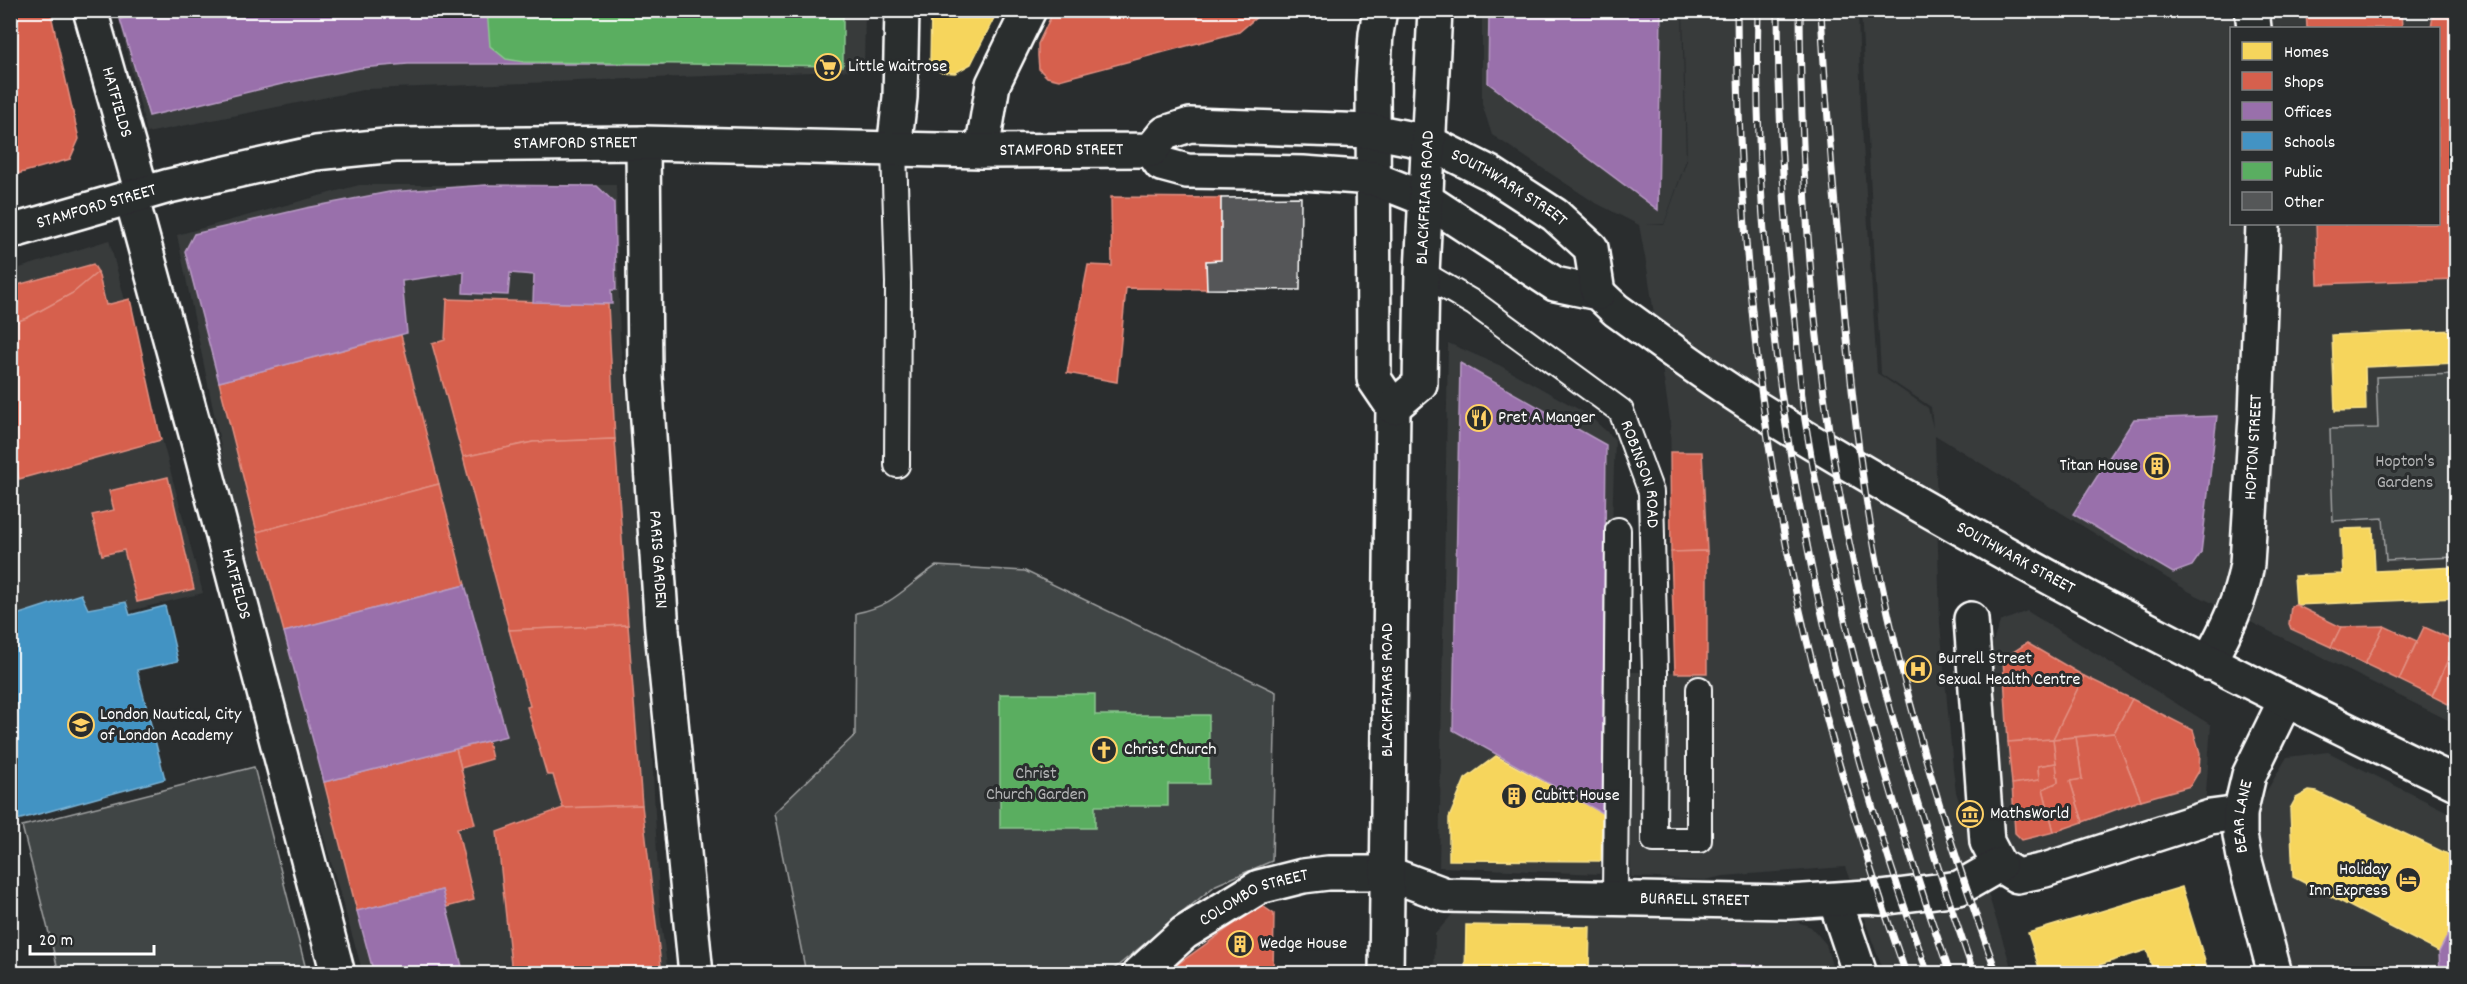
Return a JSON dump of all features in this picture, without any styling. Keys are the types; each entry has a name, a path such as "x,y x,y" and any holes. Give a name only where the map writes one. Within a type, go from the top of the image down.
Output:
{"main road":[{"name":"HATFIELDS","path":"90,10 201,452 338,974"},
{"path":"894,149 900,97 902,10"},
{"path":"982,151 993,84 1029,10"},
{"path":"1380,10 1376,34 1372,131 1374,379 1393,407"},
{"name":"BLACKFRIARS ROAD","path":"1386,974 1393,407 1420,384 1422,273 1435,10"},
{"path":"2252,10 2254,27"},
{"path":"1372,131 1190,125 1165,134 1151,150 1161,164 1187,171 1303,173 1372,178 1425,199 1555,284 1598,292"},
{"name":"SOUTHWARK STREET","path":"1372,131 1428,142 1490,173 1555,215 1591,248 1598,292 1625,316 1753,406 1969,532 2208,663 2457,783"},
{"name":"STAMFORD STREET","path":"10,232 136,194 342,149 395,145 643,143 982,151 1151,150"},
{"name":"PARIS GARDEN","path":"643,143 645,376 662,630 696,974"},
{"name":"HOPTON STREET","path":"2208,663 2236,609 2247,564 2257,404 2264,225"},
{"path":"1971,619 1987,842 1999,865 2017,876 2045,870 2210,817 2240,813"},
{"name":"BEAR LANE","path":"2275,974 2244,857 2240,835 2240,813 2249,775 2285,700"},
{"name":"BURRELL STREET","path":"1387,873 1446,895 1789,902 1881,898 1959,888 1999,865"},
{"name":"COLOMBO STREET","path":"1139,974 1184,933 1259,887 1304,876 1328,873 1387,873"},
{"path":"1835,900 1860,974"}],"lane":[{"path":"894,149 898,283 897,465"},
{"name":"ROBINSON ROAD","path":"1422,273 1475,304 1621,411 1651,492 1655,673 1654,840 1699,840 1699,690"},
{"path":"1615,898 1618,530"}],"shaded area":[{"path":"117,11 865,11 864,70 368,89 147,133"},
{"path":"1482,11 1682,11 1686,160 1664,224 1646,225 1664,225 1687,160 1683,11 1858,11 1861,111 1877,373 1928,408 1933,428 1931,407 1881,374 1861,11 2456,11 2456,724 2188,591 1935,435 1940,623 1956,792 2013,973 1884,973 1845,867 1724,876 1705,880 1631,877 1626,672 1675,672 1670,420 1639,225 1594,202 1492,135 1482,104"},
{"path":"359,185 616,185 620,341 640,509 660,914 668,973 363,973 246,568 177,235"},
{"path":"109,240 203,593 11,640 10,271"},
{"path":"1448,343 1499,365 1587,414 1615,439 1600,874 1439,867"},
{"path":"2027,611 2211,725 2205,807 2026,867 2000,844 1987,657 2000,622"},
{"path":"2328,752 2456,816 2456,973 2291,973 2251,817 2287,757"},
{"path":"1457,909 1790,919 1811,927 1826,944 1834,973 1434,974 1435,934"}],"green space":[{"name":"Hopton's Gardens","path":"2456,374 2456,557 2386,560 2383,518 2333,521 2330,429 2378,428 2376,377"},
{"name":"Christ Church Garden","path":"936,566 1025,571 1276,692 1272,861 1216,885 1109,973 806,973 774,813 855,735 856,613 870,610 890,600"},
{"path":"254,767 307,973 59,973 22,826"}],"building: Homes":[{"path":"931,10 998,10 971,64 955,73 940,72 930,63"},
{"path":"2456,330 2456,363 2365,367 2366,410 2335,411 2332,335"},
{"path":"2373,528 2375,571 2456,567 2456,598 2296,605 2294,576 2343,574 2341,529"},
{"name":"Cubitt House","path":"1496,756 1602,813 1601,861 1449,860 1449,818 1465,779"},
{"path":"2309,791 2317,792 2456,858 2456,919 2439,952 2293,877 2290,809 2296,798"},
{"path":"2182,887 2209,974 2154,974 2147,950 2071,974 2041,974 2028,933"},
{"path":"1466,925 1590,927 1589,974 1465,974"}],"building: Shops":[{"path":"50,10 79,139 70,159 10,176 10,12"},
{"path":"1054,10 1265,10 1239,32 1059,80 1047,77 1039,69 1038,56 1038,44"},
{"path":"2306,10 2401,10 2402,27 2307,27"},
{"path":"2434,10 2456,10 2456,279 2318,284 2316,225 2440,225 2440,27 2431,27"},
{"path":"1111,197 1221,198 1221,260 1206,261 1207,289 1126,288 1117,382 1067,373 1088,265 1112,266"},
{"path":"93,264 98,272 73,293 27,318 10,324 10,287"},
{"path":"98,272 106,305 130,299 161,440 19,479 10,436 10,324 27,318 73,293"},
{"path":"447,299 608,304 615,439 533,442 463,457 432,344 445,340"},
{"path":"401,335 439,484 257,532 219,382"},
{"path":"615,439 628,625 509,630 463,457 533,442"},
{"path":"1670,452 1702,452 1707,551 1671,552"},
{"path":"168,477 194,589 137,602 124,550 102,555 92,515 114,510 109,491"},
{"path":"439,484 465,585 284,632 257,532"},
{"path":"1707,551 1707,673 1675,673 1671,552"},
{"path":"2296,605 2341,627 2331,647 2291,629 2289,624 2291,606"},
{"path":"628,625 642,805 563,808 553,775 547,775 527,707 530,706 509,630"},
{"path":"2384,626 2417,641 2399,680 2365,664"},
{"path":"2384,626 2365,664 2331,647 2341,627"},
{"path":"2424,627 2456,641 2432,696 2399,680"},
{"path":"2027,643 2084,676 2053,739 2008,742 2003,659"},
{"path":"2456,644 2456,708 2432,696"},
{"path":"2084,676 2132,699 2114,733 2053,739"},
{"path":"2132,699 2193,730 2200,753 2199,771 2190,786 2141,800 2114,733"},
{"path":"2114,733 2141,800 2083,822 2070,781 2082,779 2076,737"},
{"path":"2076,737 2082,779 2070,781 2083,822 2054,832 2043,789 2058,782 2053,739"},
{"path":"2053,739 2056,763 2038,766 2039,780 2012,784 2008,742"},
{"path":"488,741 492,759 461,768 456,749"},
{"path":"456,749 475,824 457,828 474,900 446,907 442,890 357,911 324,782"},
{"path":"2056,763 2058,782 2043,789 2054,832 2022,840 2015,833 2012,784 2039,780 2038,766"},
{"path":"642,805 662,974 512,974 497,832 563,808"},
{"name":"Wedge House","path":"1261,905 1274,914 1273,974 1164,974"}],"building: Offices":[{"path":"137,10 663,10 663,64 408,64 360,68 149,116 120,19 139,15"},
{"path":"1489,10 1661,10 1658,210 1488,83"},
{"path":"486,185 597,186 614,202 616,290 611,290 612,304 533,302 534,275 510,273 508,295 463,293 464,272 402,281 407,333 219,382 185,251 194,234 306,208 389,192"},
{"path":"1460,363 1606,445 1602,813 1453,730"},
{"name":"Titan House","path":"2217,416 2201,553 2192,566 2173,573 2073,514 2134,419"},
{"path":"465,585 507,736 324,782 284,632"},
{"path":"442,890 464,974 374,974 357,911"},
{"path":"2456,919 2456,974 2440,974 2439,952"},
{"path":"1731,965 1765,966 1765,974 1731,974"}],"building: Schools":[{"name":"London Nautical, City of London Academy","path":"81,594 88,609 126,602 130,615 165,606 178,661 137,670 165,779 10,822 10,617"}],"building: Public":[{"path":"487,10 843,10 843,66 524,62 506,59 490,46"},
{"name":"Christ Church","path":"1000,694 1095,694 1095,715 1209,715 1209,784 1168,784 1168,806 1095,806 1095,828 1000,828"}],"building: Other":[{"path":"1301,197 1300,290 1207,289 1206,261 1221,260 1221,198"}],"railway":[{"path":"1737,10 1740,137 1748,265 1761,391 1781,517 1805,633 1834,748 1868,862 1906,974"},
{"path":"1758,10 1759,133 1766,256 1779,378 1798,500 1823,620 1853,740 1888,858 1928,974"},
{"path":"1778,10 1780,127 1788,244 1802,395 1817,490 1831,561 1865,700 1905,838 1950,974"},
{"path":"1800,10 1806,205 1817,335 1834,463 1858,584 1887,696 1919,808 1974,974"},
{"path":"1821,10 1851,379 1859,450 1876,556 1913,715 1928,767 1997,974"}],"place":[{"name":"Little Waitrose","path":"828,67"},
{"name":"Pret A Manger","path":"1479,418"},
{"name":"Titan House","path":"2157,466"},
{"name":"Burrell Street Sexual Health Centre","path":"1918,669"},
{"name":"London Nautical, City of London Academy","path":"81,725"},
{"name":"Christ Church","path":"1104,750"},
{"name":"Cubitt House","path":"1514,796"},
{"name":"MathsWorld","path":"1970,814"},
{"name":"Holiday Inn Express","path":"2408,880"},
{"name":"Wedge House","path":"1240,944"}]}
